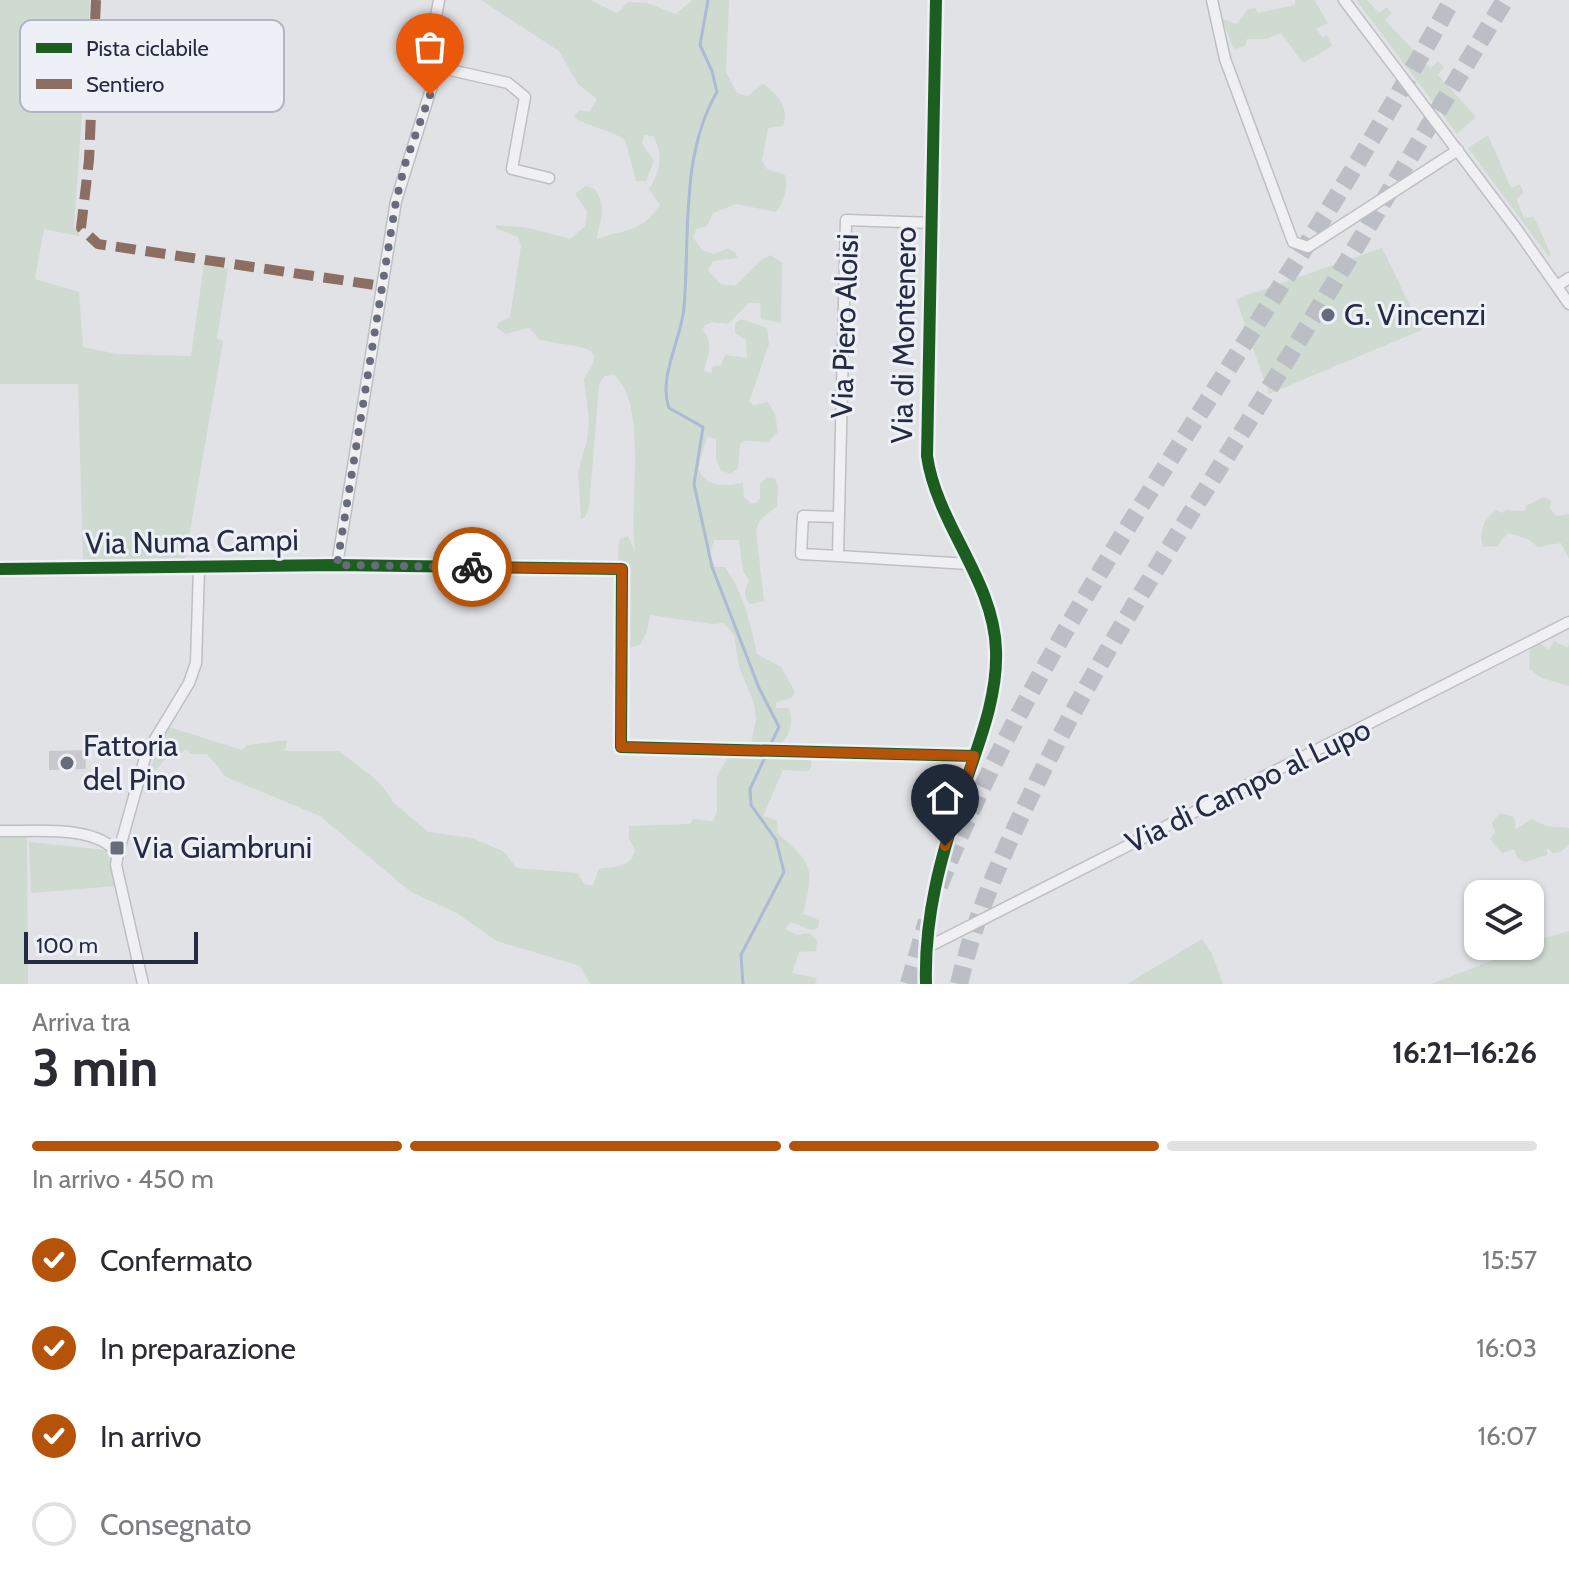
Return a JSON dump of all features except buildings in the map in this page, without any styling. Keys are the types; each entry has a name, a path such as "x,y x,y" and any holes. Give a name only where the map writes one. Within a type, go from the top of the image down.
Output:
{"street":[{"path":"337,565 396,201 437,67 432,39 439,0"},
{"name":"Via di Montenero","path":"926,984 926,948 936,878 990,704 996,651 990,610 939,503 927,456 936,0"},
{"path":"1212,0 1225,59 1293,242 1300,247 1308,247 1458,150"},
{"path":"1344,0 1569,304"},
{"path":"437,67 508,83 525,97 512,169 549,178"},
{"name":"Via Piero Aloisi","path":"838,556 846,220 933,223"},
{"path":"1557,286 1569,278"},
{"path":"839,517 803,516 801,554 969,564"},
{"name":"Via Numa Campi","path":"0,569 337,565 622,569 621,747 974,756"},
{"path":"143,984 116,865 146,754 189,683 196,663 199,568"},
{"name":"Via di Campo al Lupo","path":"926,948 1569,622"},
{"path":"0,831 95,836 118,854"}],"shaded area":[{"path":"0,0 90,0 89,20 20,20 20,112 82,112 74,227 80,236 44,229 35,279 79,292 83,347 117,354 191,356 204,264 228,269 217,338 223,341 185,560 83,561 78,384 0,384"},
{"path":"481,0 590,0 617,13 628,2 648,3 675,14 693,0 729,0 726,72 737,93 747,96 763,84 783,107 783,126 768,128 762,160 767,169 785,175 786,189 779,208 776,212 736,204 713,213 707,226 697,229 693,237 702,250 714,254 728,248 736,253 737,258 713,261 708,270 721,284 735,286 762,259 771,255 782,263 781,323 761,319 760,303 749,303 728,324 712,322 703,330 709,345 704,371 711,373 713,366 721,365 725,355 747,358 746,340 735,333 735,323 741,319 767,328 769,344 749,402 754,405 768,402 775,414 778,432 768,442 744,441 740,444 738,468 730,474 721,470 716,460 716,439 707,437 698,468 701,475 711,482 723,485 743,483 744,497 751,503 756,503 760,498 760,484 767,477 775,478 778,487 777,506 760,520 756,530 764,601 750,604 746,598 745,589 749,580 743,571 739,540 714,540 710,554 715,567 725,567 737,587 757,654 781,667 795,692 792,697 776,703 776,708 788,708 791,717 789,731 781,744 751,744 756,719 754,703 739,667 734,635 724,623 650,615 640,645 625,649 629,610 618,547 620,539 628,536 635,551 635,457 631,409 625,390 614,375 604,376 599,385 589,508 581,519 578,472 589,421 584,379 594,356 591,351 581,347 540,340 529,328 506,334 497,328 498,323 510,317 521,246 518,237 497,229 495,225 530,228 570,239 585,226 587,211 575,194 586,186 595,189 602,204 597,239 632,229 660,205 649,189 656,176 659,149 653,136 644,135 642,144 654,161 646,181 636,181 625,140 574,117 579,110 589,112 597,99 578,84 559,51"},
{"path":"1295,0 1314,0 1328,23 1316,29 1322,37 1327,35 1332,46 1303,63 1281,33 1267,39 1247,39 1245,46 1234,49 1222,19 1237,24 1248,9 1255,8 1258,13 1295,5"},
{"path":"1356,0 1367,0 1379,13 1387,7 1392,13 1385,20 1430,68 1438,61 1444,67 1438,75 1476,117 1457,134"},
{"path":"1488,135 1511,188 1520,184 1524,194 1516,198 1524,218 1534,217 1551,255 1548,256 1468,148"},
{"name":"G. Vincenzi","path":"1382,248 1422,330 1269,394 1236,299"},
{"path":"1543,497 1551,500 1550,509 1556,516 1569,514 1569,559 1561,543 1538,547 1528,539 1508,533 1497,546 1483,547 1483,526 1496,510 1502,513 1506,510 1525,511 1526,506"},
{"path":"1537,641 1549,650 1554,641 1568,648 1569,643 1569,686 1542,678 1529,669 1530,650"},
{"path":"169,727 242,750 247,745 287,740 285,751 339,751 379,782 394,803 428,832 472,838 503,851 517,868 578,873 584,884 593,885 599,869 622,865 633,856 635,850 629,839 629,826 690,824 693,819 713,821 717,812 717,776 729,755 811,757 808,771 783,770 763,816 777,820 778,834 799,853 808,868 809,886 803,914 819,920 818,928 810,930 791,922 785,929 797,935 809,933 817,940 816,951 799,952 792,973 817,978 815,984 590,984 580,966 497,941 455,912 411,892 320,816 226,777 207,754 192,754 185,749 179,757 166,758 158,768 148,773"},
{"path":"1500,813 1514,817 1516,829 1532,819 1546,826 1569,828 1569,844 1561,852 1553,853 1547,848 1547,855 1525,862 1518,859 1514,849 1502,853 1490,839 1495,832 1492,823"},
{"path":"0,837 27,837 28,984 0,984"},
{"path":"29,842 106,850 111,860 115,886 31,893"},
{"path":"1569,931 1569,984 1431,984 1494,960 1544,960 1544,938"},
{"path":"1202,939 1212,954 1223,984 1127,984"}],"waterway":[{"path":"708,0 700,45 712,71 717,92 705,116 692,169 684,308 668,371 666,396 669,408 703,427 694,484 712,567 759,688 779,727 769,748"},
{"path":"743,984 741,955 784,872 776,840 751,805 750,789 766,755"}],"tunnel":[{"path":"939,886 994,764 1056,646 1359,159 1452,0"},
{"path":"959,984 974,931 1003,856 1037,782 1083,695 1157,568 1505,0"},
{"path":"909,984 927,921"}],"marked path":[{"path":"95,20 96,0"},
{"path":"91,112 81,228 98,244 381,286"}],"cycle path":[{"path":"926,984 928,934 935,887 990,705 996,668 993,624 986,600 942,506 927,456 936,0"},
{"path":"0,569 337,565 622,569 621,747 974,756"}],"way so far":[{"path":"430,95 405,164 396,201 337,565 472,567"}],"place":[{"name":"G. Vincenzi","path":"1328,315"},
{"name":"Fattoria del Pino","path":"67,763"},
{"name":"Via Giambruni","path":"117,848"}],"route":[{"path":"472,567 622,569 621,747 974,756 945,846"}]}
